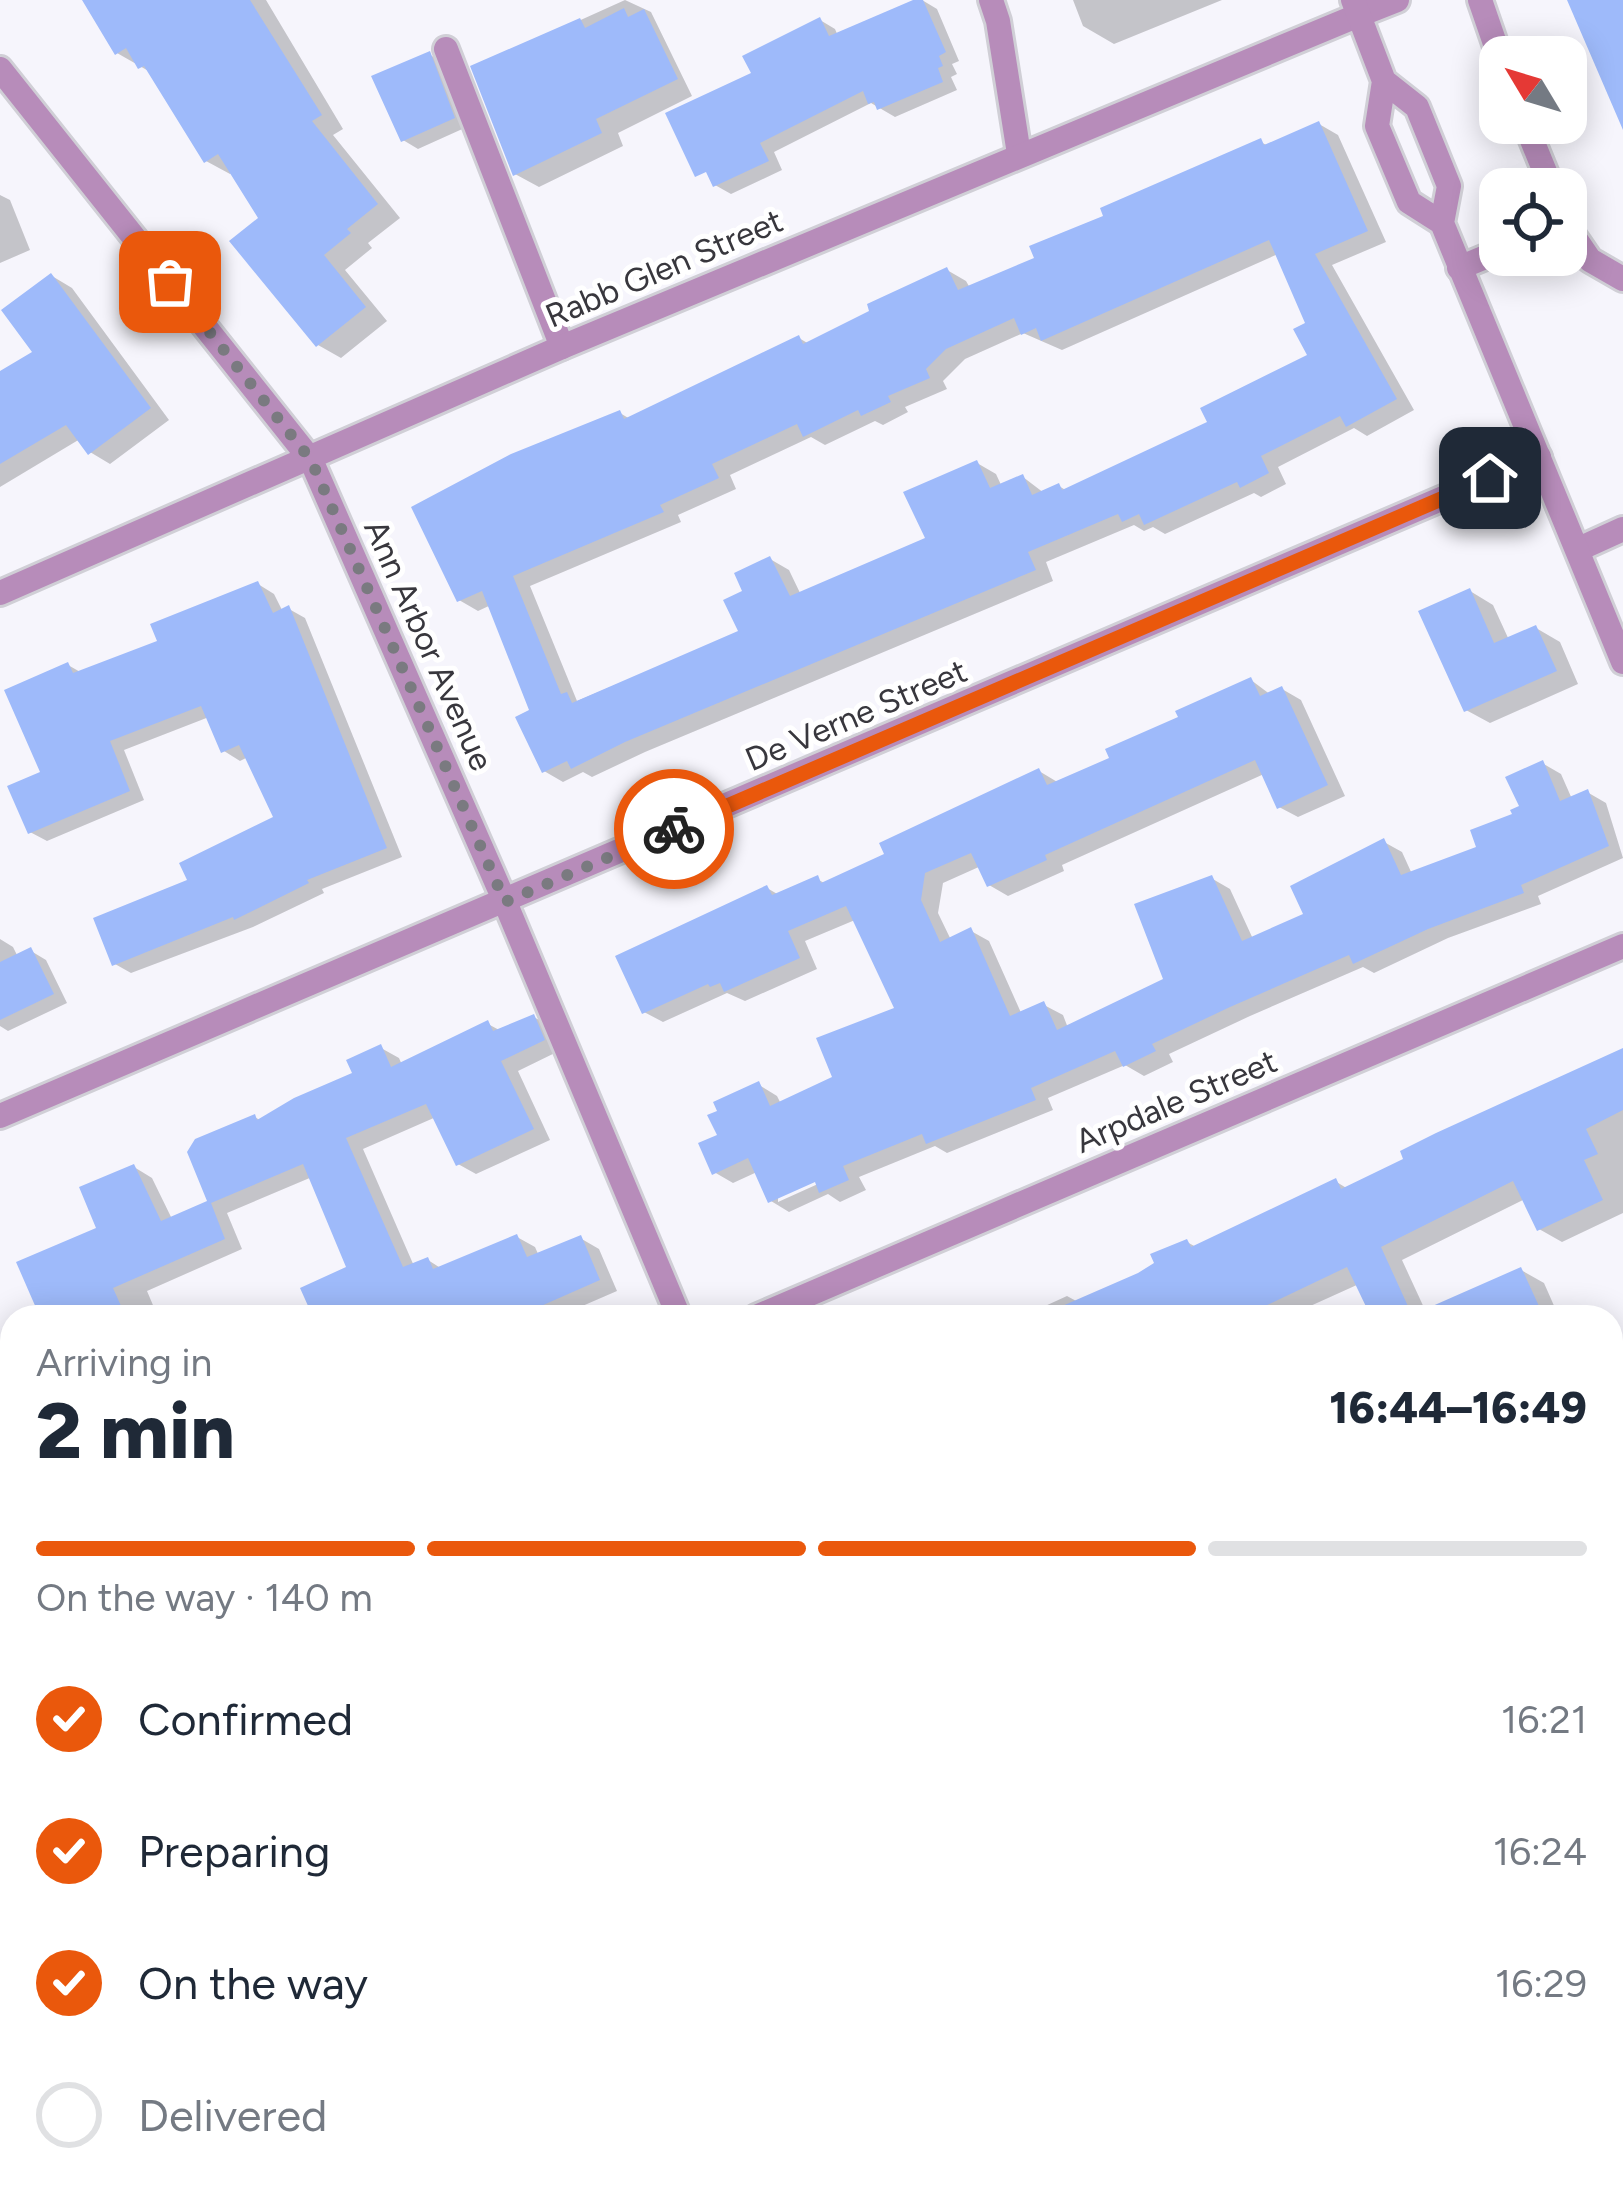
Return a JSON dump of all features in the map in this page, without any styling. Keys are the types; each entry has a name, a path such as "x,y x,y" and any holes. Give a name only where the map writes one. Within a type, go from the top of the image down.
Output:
{"street":[{"path":"992,0 1018,154"},
{"name":"Rabb Glen Street","path":"0,593 562,346 1356,8 1397,0"},
{"path":"1480,0 1492,36"},
{"path":"1356,8 1384,81 1377,126 1409,202 1442,224"},
{"path":"446,49 562,346"},
{"name":"Ann Arbor Avenue","path":"0,69 311,460 505,902 674,1305"},
{"path":"1384,81 1417,106 1449,186 1442,224 1623,662"},
{"path":"1587,256 1623,279"},
{"path":"1459,268 1479,260"},
{"name":"De Verne Street","path":"0,1117 1539,457"},
{"path":"1579,549 1623,529"},
{"name":"Arpdale Street","path":"784,1305 1623,946"}],"building":[{"path":"82,0 250,0 322,115 312,121 378,204 324,255 366,307 316,347 229,241 258,218 218,154 204,163 144,66 138,69 126,48 115,55"},
{"path":"923,0 946,52 939,56 943,82 877,110 874,102 868,104 863,91 760,143 769,161 713,187 706,172 695,177 665,113 751,73 742,56 820,17 829,36"},
{"path":"1567,0 1623,0 1623,130 1587,46 1587,36 1583,36"},
{"path":"624,8 628,17 644,9 678,79 596,119 602,133 513,176 470,66 580,18 585,28"},
{"path":"430,51 455,118 401,142 371,76"},
{"path":"1319,121 1368,231 1315,254 1397,399 1346,427 1340,416 1261,456 1269,473 1240,488 1237,482 1144,525 1139,514 1122,522 1118,514 1028,552 1036,570 571,769 567,761 542,773 515,717 529,710 482,591 457,602 411,507 511,454 620,410 624,419 799,335 803,344 869,311 867,304 947,267 958,290 1034,258 1029,246 1103,216 1100,208 1261,138 1264,145","holes":["1269,240 1305,323 1293,329 1307,355 1200,408 1207,422 1062,490 1059,483 1032,495 1023,474 990,488 977,460 903,492 925,538 790,596 770,556 734,573 742,591 723,600 738,631 572,703 567,692 561,694 513,576 664,512 660,505 719,478 712,464 797,424 803,437 858,410 861,416 891,402 888,396 930,378 926,369 946,349 1014,318 1021,335 1036,328 1041,341"]},
{"path":"51,273 151,408 88,455 66,425 0,464 0,371 32,352 1,310"},
{"path":"258,581 273,613 289,605 387,848 307,880 309,883 234,920 112,966 93,918 187,880 179,863 273,817 239,745 221,753 201,706 110,741 130,791 28,834 7,786 40,772 4,690 68,662 73,673 157,641 150,624"},
{"path":"1470,588 1494,643 1536,625 1557,671 1464,712 1418,611"},
{"path":"1251,677 1260,696 1282,686 1328,785 1277,809 1255,760 1045,855 1047,860 987,887 971,853 925,873 921,900 940,942 971,927 1010,1016 1044,1001 1057,1030 1163,979 1134,904 1212,875 1242,941 1303,914 1290,886 1384,838 1401,875 1476,847 1470,830 1512,814 1510,810 1519,806 1505,777 1543,760 1560,801 1588,789 1609,846 1521,885 1524,893 1353,964 1349,955 1230,1007 1152,1044 1156,1051 1123,1067 1115,1051 1031,1088 1036,1100 926,1144 922,1134 843,1166 849,1180 819,1193 815,1182 768,1203 748,1158 712,1175 698,1143 717,1135 707,1115 717,1111 713,1102 759,1081 770,1106 832,1077 816,1038 894,1008 846,906 788,931 800,958 724,992 720,983 708,984 642,1014 615,956 767,885 772,895 818,875 821,883 884,854 879,843 1039,768 1047,785 1109,758 1105,749"},
{"path":"31,947 54,994 0,1020 0,962"},
{"path":"534,1014 545,1040 501,1061 534,1129 456,1166 426,1104 346,1138 403,1267 428,1257 433,1269 517,1234 527,1257 581,1235 600,1280 543,1305 308,1305 300,1288 346,1267 303,1164 211,1203 225,1239 113,1288 121,1305 35,1305 16,1262 96,1228 79,1187 134,1164 161,1221 207,1201 187,1152 195,1139 255,1114 257,1120 352,1073 346,1060 381,1044 391,1067 488,1020 493,1031"},
{"path":"1623,1048 1623,1110 1586,1129 1598,1154 1584,1160 1603,1200 1537,1231 1513,1181 1381,1247 1407,1305 1365,1305 1347,1267 1267,1305 1065,1305 1138,1273 1154,1263 1150,1254 1187,1239 1191,1247 1336,1178 1341,1189 1403,1159 1400,1151"},
{"path":"1521,1267 1538,1305 1435,1305"}],"way so far":[{"path":"170,282 311,460 505,902 674,829"}],"route":[{"path":"674,829 1490,478"}]}
